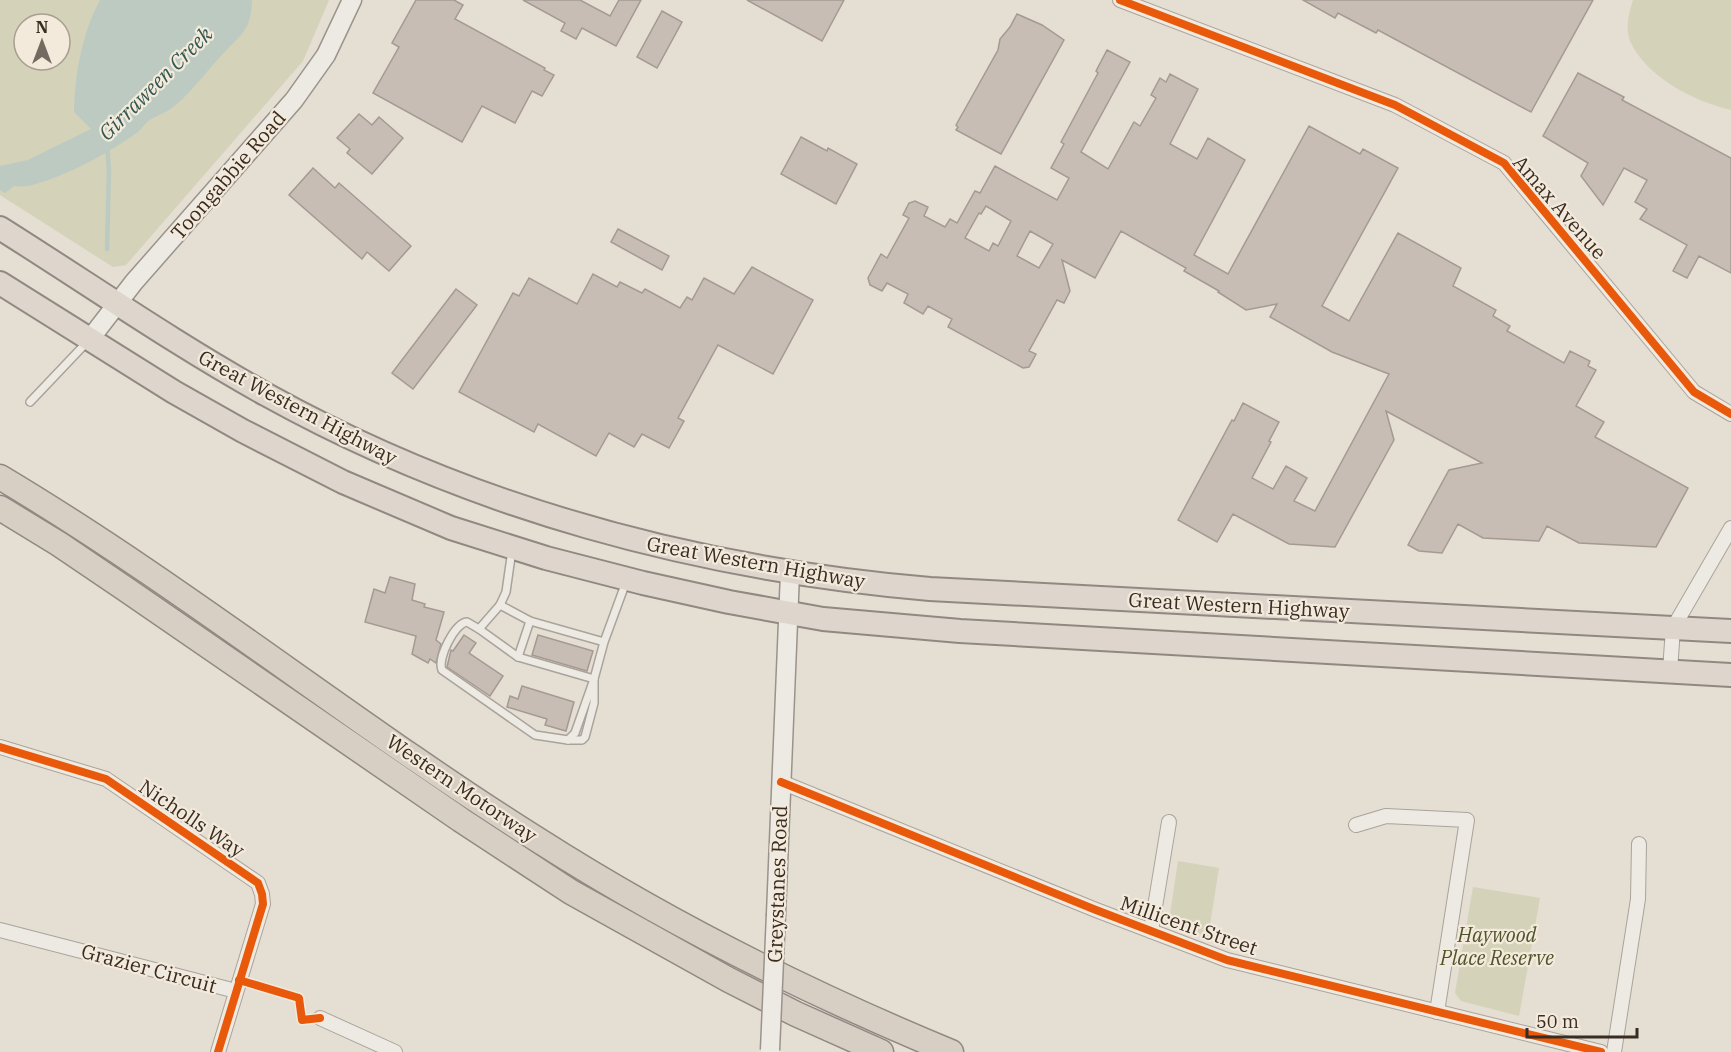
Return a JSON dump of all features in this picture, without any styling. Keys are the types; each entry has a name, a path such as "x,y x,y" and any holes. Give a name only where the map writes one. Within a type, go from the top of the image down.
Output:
{"highway":[{"name":"Great Western Highway","path":"0,228 98,289 145,323 268,396 387,456 434,476 507,502 624,538 790,573 861,583 942,590 1731,631"},
{"name":"Great Western Highway","path":"0,283 174,392 243,431 343,482 452,528 627,579 729,602 865,624 1731,675"},
{"name":"Western Motorway","path":"0,477 141,569 462,790 603,880 751,961 874,1019 951,1052"},
{"name":"Western Motorway","path":"0,508 124,588 425,796 542,873 628,925 729,980 796,1014 881,1052"}],"main road":[{"name":"Toongabbie Road","path":"90,339 117,304 294,100 326,55 352,0"},
{"name":"Greystanes Road","path":"770,1051 790,573"}],"street":[{"name":"Amax Avenue","path":"1120,0 1395,105 1503,163 1694,392 1731,414"},
{"path":"1670,670 1672,628 1731,528"},
{"name":"Nicholls Way","path":"0,747 106,779 258,883 263,904 236,991"},
{"name":"Millicent Street","path":"781,782 1227,960 1601,1052"},
{"path":"1356,825 1386,816 1467,820 1437,1012"},
{"path":"1151,931 1169,822"},
{"path":"1614,1052 1638,898 1639,844"},
{"name":"Grazier Circuit","path":"0,930 236,991 218,1052"},
{"path":"320,1018 394,1052"}],"lane":[{"path":"30,402 90,339"},
{"path":"479,629 500,605 506,592 512,547"},
{"path":"594,680 518,657 464,621 459,625 440,663 442,670 535,735 577,741 585,737 594,703 594,680 604,642 627,579"},
{"path":"500,605 530,621 604,642"},
{"path":"518,657 530,621"}],"green space":[{"path":"0,0 329,0 303,61 126,265 113,267 0,195"},
{"path":"1633,0 1731,0 1731,110 1687,94 1660,77 1648,66 1630,41 1628,20"},
{"path":"1178,861 1219,868 1208,937 1175,925 1170,915"},
{"name":"Haywood Place Reserve","path":"1473,887 1540,898 1519,1016 1461,1001 1455,993"}],"water":[{"name":"Girraween Creek","path":"100,0 252,0 249,20 243,32 172,108 148,121 139,131 83,165 40,183 14,186 5,193 0,190 0,166 28,160 91,129 74,112 78,69 84,40"}],"building":[{"path":"416,0 454,0 463,5 455,19 554,75 542,96 532,91 515,123 482,106 462,142 373,93 399,47 392,43"},
{"path":"523,0 580,0 610,16 619,0 641,0 616,46 582,28 576,39 561,31 565,23"},
{"path":"747,0 844,0 822,41"},
{"path":"1303,0 1593,0 1531,112 1378,30 1376,33 1338,13 1335,18"},
{"path":"662,11 682,22 657,68 637,57"},
{"path":"1017,14 1042,25 1064,40 1001,154 956,130 958,127 956,125 998,50 1000,39"},
{"path":"1107,50 1130,62 1081,152 1108,169 1134,122 1140,126 1156,98 1151,95 1160,78 1166,82 1170,74 1198,89 1170,144 1197,159 1208,138 1245,160 1194,255 1228,274 1309,126 1360,154 1363,149 1398,168 1322,306 1349,321 1398,233 1461,268 1453,286 1496,310 1493,316 1510,326 1507,331 1564,363 1570,351 1590,361 1588,366 1596,370 1576,406 1604,422 1595,437 1688,488 1656,547 1579,543 1547,526 1539,541 1483,538 1458,524 1442,553 1419,551 1408,545 1449,470 1482,463 1386,411 1394,440 1335,547 1289,544 1233,514 1217,542 1178,520 1243,403 1279,422 1252,478 1273,489 1286,466 1307,478 1294,501 1315,511 1389,374 1332,352 1270,317 1277,304 1246,310 1184,271 1186,268 1121,231 1095,278 1062,260 1070,291 1064,303 1057,300 1029,351 1036,354 1029,367 1023,368 948,327 952,319 928,306 923,314 904,303 908,294 887,283 882,291 870,285 868,278 881,254 887,258 909,218 903,215 909,203 915,201 928,207 924,216 945,227 950,219 957,223 975,191 980,193 995,166 1057,200 1069,178 1051,168 1064,144 1061,142 1098,73 1096,71","holes":["986,206 1011,221 998,246 993,243 989,251 965,238 979,213 981,214","1030,231 1053,244 1039,268 1017,256"]},
{"path":"1578,73 1624,97 1622,100 1731,158 1731,273 1699,256 1687,278 1673,271 1687,245 1640,219 1647,209 1635,202 1647,180 1624,168 1603,205 1581,176 1588,163 1543,136"},
{"path":"359,114 372,125 379,117 403,138 372,174 347,153 350,149 337,138"},
{"path":"801,137 827,151 828,148 857,164 836,204 781,174"},
{"path":"313,168 335,188 339,183 411,246 389,271 367,252 362,259 289,195"},
{"path":"618,229 669,256 662,270 611,242"},
{"path":"752,267 813,300 773,374 718,345 678,418 684,421 669,448 642,434 634,447 609,433 596,456 538,424 534,432 459,392 513,293 519,296 529,278 577,304 593,274 617,287 620,282 642,293 645,289 680,308 687,297 692,300 704,278 734,294"},
{"path":"456,289 477,305 413,389 392,373"},
{"path":"390,577 415,584 412,600 425,604 424,607 444,612 436,640 441,644 436,663 430,659 428,663 412,654 416,636 365,622 374,589 385,593"},
{"path":"464,635 476,643 469,653 503,676 490,696 447,667 451,650 453,651"},
{"path":"538,635 593,651 587,671 532,655"},
{"path":"522,686 574,702 566,731 545,725 547,719 507,707 510,696 518,699"}],"waterway":[{"name":"Girraween Creek","path":"107,145 109,170 107,249"}],"cycle path":[{"path":"1120,0 1395,105 1504,163 1694,392 1731,414"},
{"path":"0,747 106,779 258,883 263,904 218,1052"},
{"path":"781,782 1096,910 1227,960 1601,1052"},
{"path":"239,980 299,998 302,1020 320,1018"}]}
